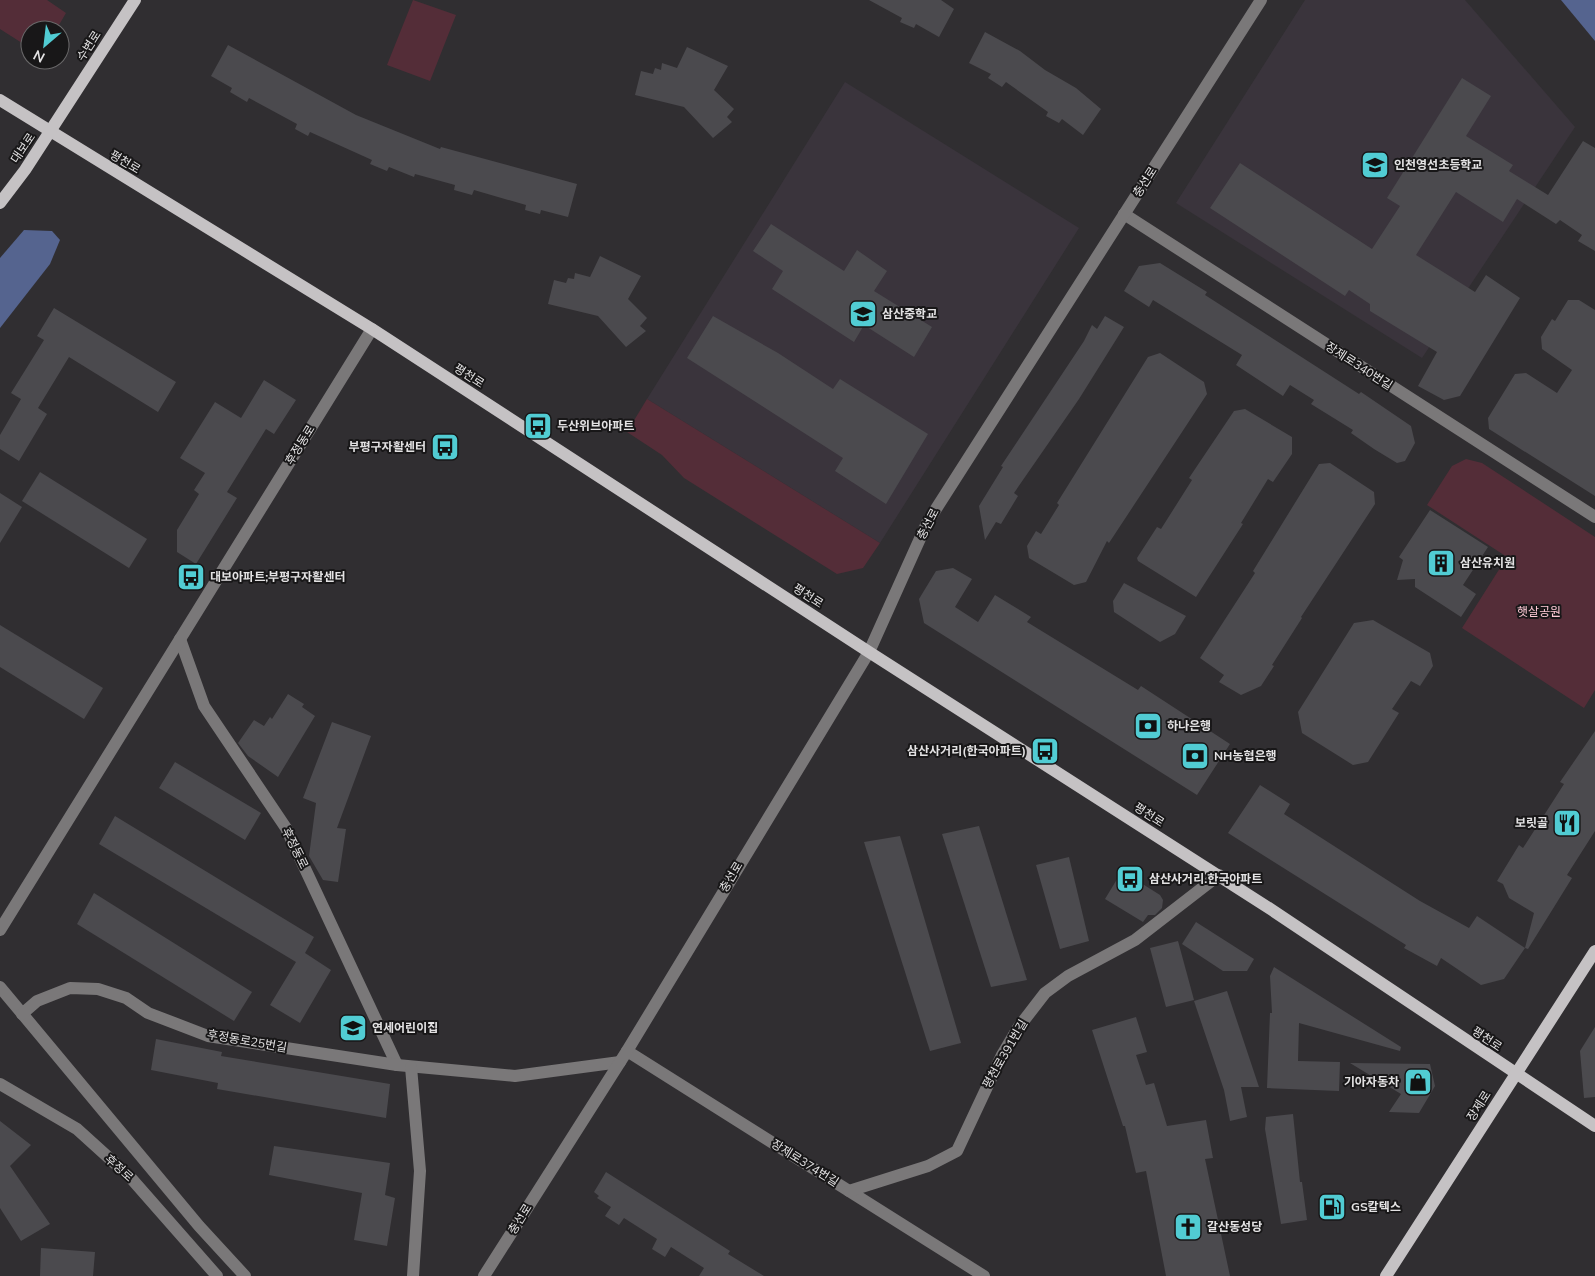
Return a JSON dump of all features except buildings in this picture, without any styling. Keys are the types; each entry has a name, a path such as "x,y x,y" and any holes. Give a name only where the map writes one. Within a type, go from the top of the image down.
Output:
{"main road":[{"name":"수변로","path":"50,132 135,0"},
{"name":"평천로","path":"0,100 372,329 869,652 1219,875 1595,1126"},
{"name":"대보로","path":"0,203 50,132"},
{"name":"장제로","path":"1386,1276 1595,951"}],"street":[{"name":"충선로","path":"484,1276 624,1056 869,652 927,522 1261,0"},
{"name":"장제로340번길","path":"1124,214 1595,517"},
{"name":"후정동로","path":"0,930 372,329"},
{"name":"후정동로","path":"180,639 204,706 286,828 397,1065"},
{"name":"평천로391번길","path":"849,1191 928,1166 957,1151 1002,1055 1018,1028 1046,993 1068,976 1135,940 1219,875"},
{"path":"0,987 199,1226 245,1276"},
{"name":"후정동로25번길","path":"22,1014 36,1001 70,988 98,989 126,998 148,1014 208,1036 397,1065"},
{"path":"397,1065 515,1076 624,1056"},
{"name":"장제로374번길","path":"624,1056 849,1191 984,1276"},
{"path":"410,1067 420,1171 413,1276"},
{"name":"후정로","path":"0,1084 77,1129 130,1178 217,1276"}],"shaded area":[{"name":"인천영선초등학교","path":"1305,0 1465,0 1575,127 1422,358 1176,203"},
{"name":"삼산중학교","path":"845,82 1079,228 880,543 647,399"}],"green space":[{"path":"0,0 47,0 66,13 62,20 20,20 20,42 0,29"},
{"path":"413,0 456,15 430,81 387,65"},
{"path":"647,399 880,543 863,568 837,574 684,478 662,455 627,432"},
{"name":"햇살공원","path":"1466,459 1482,463 1595,537 1595,690 1584,708 1462,628 1507,557 1427,505 1452,466"}],"water":[{"path":"1561,0 1595,0 1595,41"},
{"path":"24,230 52,231 60,240 50,264 0,328 0,258"}],"place":[{"name":"인천영선초등학교","path":"1375,165"},
{"name":"삼산중학교","path":"863,314"},
{"name":"두산위브아파트","path":"538,426"},
{"name":"부평구자활센터","path":"445,447"},
{"name":"삼산유치원","path":"1441,563"},
{"name":"대보아파트;부평구자활센터","path":"191,577"},
{"name":"하나은행","path":"1148,726"},
{"name":"삼산사거리(한국아파트)","path":"1045,751"},
{"name":"NH농협은행","path":"1195,756"},
{"name":"보릿골","path":"1567,823"},
{"name":"삼산사거리.한국아파트","path":"1130,879"},
{"name":"연세어린이집","path":"353,1028"},
{"name":"기아자동차","path":"1418,1082"},
{"name":"GS칼텍스","path":"1332,1207"},
{"name":"갈산동성당","path":"1188,1227"}]}
